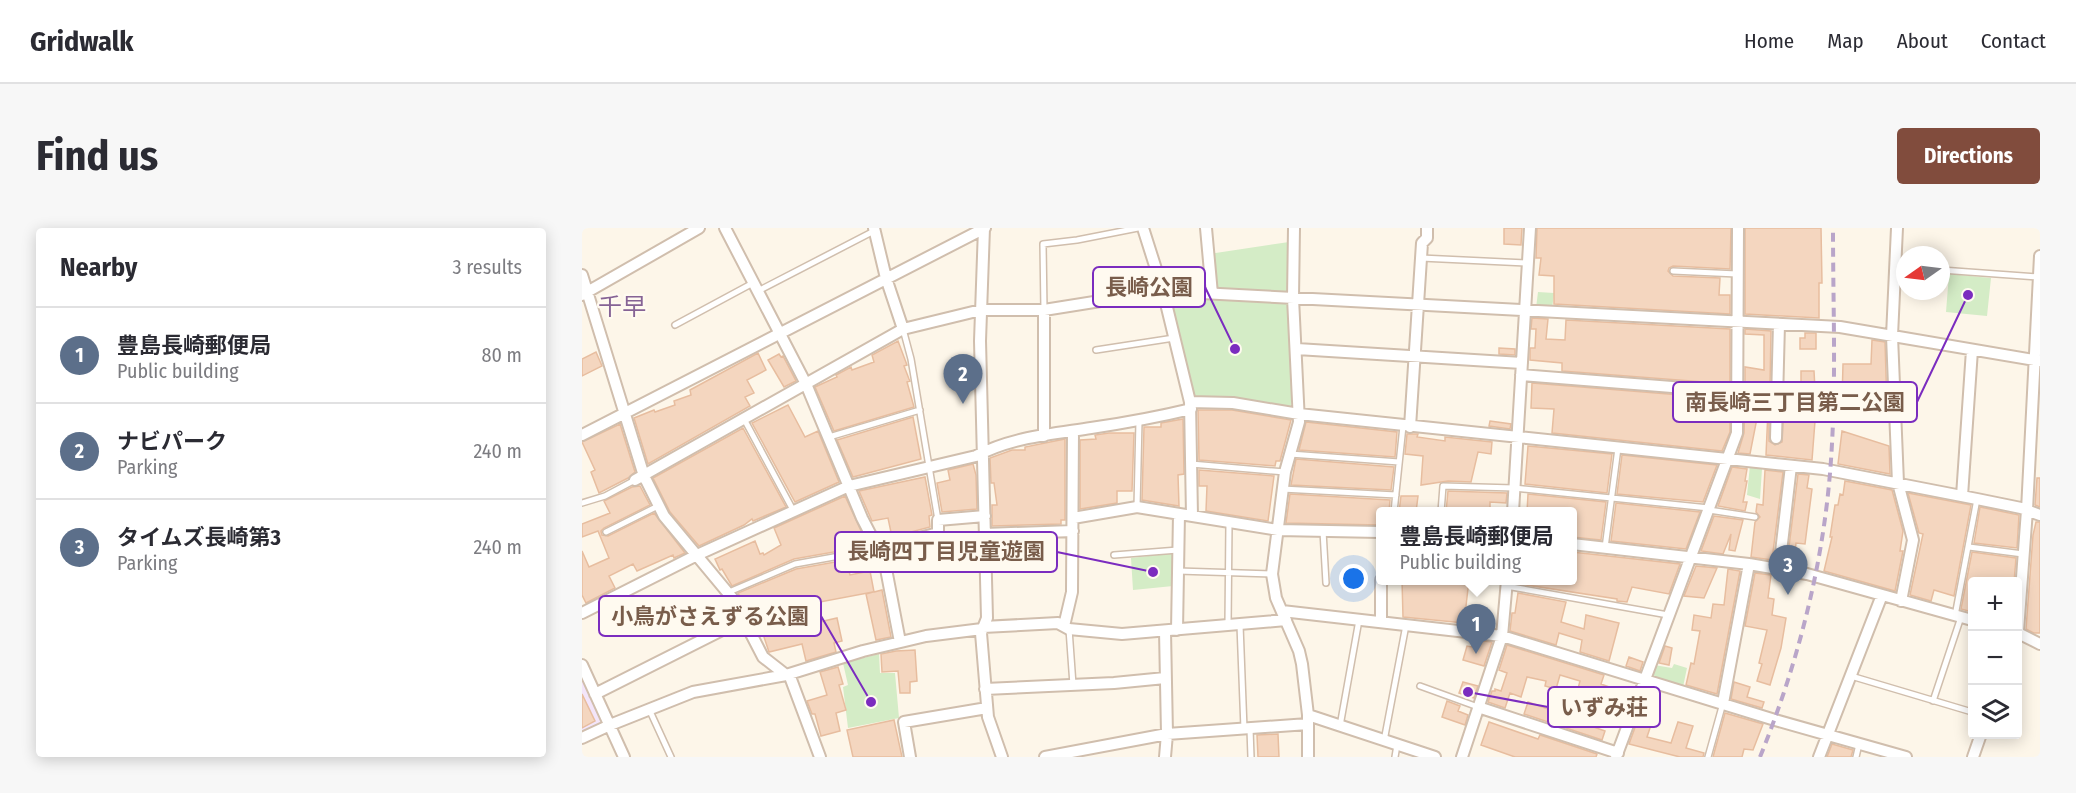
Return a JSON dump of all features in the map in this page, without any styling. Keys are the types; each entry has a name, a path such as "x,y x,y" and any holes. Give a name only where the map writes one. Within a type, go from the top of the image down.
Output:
{"street":[{"path":"585,294 699,228"},
{"path":"725,228 806,384 827,437 880,549 900,642"},
{"path":"582,435 984,228 980,341 987,618 982,628 988,717 1002,757"},
{"path":"1141,228 1163,291 1190,406 1192,516"},
{"path":"1206,228 1212,294"},
{"path":"1294,228 1293,298 1299,422 1285,472 1272,574 1276,598 1300,657 1308,720 1308,757"},
{"path":"1406,426 1414,356 1422,243 1427,238 1427,228"},
{"path":"1513,507 1530,228"},
{"path":"1478,706 1617,755 1737,434 1738,228"},
{"path":"1896,228 1898,246"},
{"path":"874,230 886,278 903,329"},
{"path":"2018,631 2036,421 2040,256"},
{"path":"582,275 585,294 625,412 640,478 664,516 729,592 763,657 788,675 818,756"},
{"path":"640,478 903,329 981,310 1044,310 1163,291 1825,326 2038,360"},
{"path":"1896,300 1892,336 1898,483 1913,540 1901,601"},
{"path":"1044,310 1044,436"},
{"path":"1776,438 1779,324"},
{"path":"1297,349 1522,363"},
{"path":"1962,496 1972,350"},
{"path":"1521,375 1737,392 1801,393"},
{"path":"582,614 697,555 849,486 976,456 1016,439 1139,421 1190,406 1233,403 1299,414 1836,471 1977,499 2040,515"},
{"path":"1067,628 1072,592 1073,431"},
{"path":"1779,569 1791,466"},
{"path":"1073,518 1137,507 1278,530 1376,532"},
{"path":"1177,630 1179,514"},
{"path":"880,549 938,533 938,520 985,516"},
{"path":"985,534 1073,531"},
{"path":"1577,545 1749,564 1807,574 1963,618"},
{"path":"1723,704 1749,564"},
{"path":"1381,585 1381,622"},
{"path":"1462,757 1502,636 1507,585"},
{"path":"1819,757 1882,595"},
{"path":"582,738 693,692 788,675 843,657 926,636 982,628 1058,622 1067,628 1122,634 1234,625 1284,616 1381,622 1502,636 1906,757"},
{"path":"595,694 744,619"},
{"path":"1164,757 1167,734 1165,631"},
{"path":"2022,634 2040,644"},
{"path":"582,665 624,757"},
{"path":"985,689 1166,678"},
{"path":"910,757 904,722 987,708"},
{"path":"1045,757 1087,753 1167,734 1247,728 1308,720 1340,726 1435,757"},
{"path":"1973,757 1980,739"}],"lane":[{"path":"1044,310 1043,244 1141,228"},
{"path":"675,325 874,230"},
{"path":"1421,258 1528,263"},
{"path":"1673,271 1737,274"},
{"path":"1950,271 2039,278"},
{"path":"903,329 920,410 938,520"},
{"path":"1095,350 1174,338"},
{"path":"827,437 920,410"},
{"path":"744,419 793,510"},
{"path":"1137,507 1139,421"},
{"path":"1395,507 1399,462 1406,426"},
{"path":"1605,548 1618,448"},
{"path":"1290,454 1399,462"},
{"path":"1190,464 1285,472"},
{"path":"582,503 605,496 640,478"},
{"path":"1441,507 1443,486 1514,489 1612,498 1709,509 1755,517"},
{"path":"1282,489 1396,495"},
{"path":"1933,700 1963,618 1969,547 1977,499"},
{"path":"606,532 658,506"},
{"path":"1229,523 1228,573 1251,757"},
{"path":"1323,531 1326,583"},
{"path":"1969,547 2023,554"},
{"path":"729,592 795,564 880,549"},
{"path":"1114,555 1178,550"},
{"path":"1178,572 1272,574"},
{"path":"1517,585 1670,615"},
{"path":"1340,726 1359,620"},
{"path":"1384,741 1406,625"},
{"path":"1067,628 1072,685"},
{"path":"1851,676 1968,711"},
{"path":"1420,686 1478,706"},
{"path":"1708,757 1723,704"},
{"path":"649,709 671,757"},
{"path":"1857,757 1859,743"},
{"path":"1395,757 1397,745"}],"shaded area":[{"path":"582,678 602,722 601,725 582,734"}],"green space":[{"path":"1289,242 1290,294 1212,294 1209,254"},
{"path":"1950,274 1991,278 1987,316 1946,312 1947,300 1950,300"},
{"path":"1163,291 1288,302 1291,305 1291,406 1234,399 1198,399 1192,393"},
{"path":"1538,292 1554,293 1552,309 1536,308"},
{"path":"1750,465 1762,469 1760,499 1747,495"},
{"path":"1174,553 1173,586 1133,590 1131,558"},
{"path":"879,654 880,673 895,673 899,718 848,728 843,687 848,685 843,663"},
{"path":"1674,664 1687,668 1683,687 1651,679 1654,665 1672,668"}],"building":[{"path":"1504,228 1522,228 1521,245 1504,244"},
{"path":"1537,228 1731,228 1730,269 1673,266 1668,271 1673,276 1720,278 1719,295 1730,295 1730,314 1554,304 1554,276 1539,275 1541,258 1536,258"},
{"path":"1745,228 1821,228 1822,283 1819,283 1819,318 1745,314"},
{"path":"1532,318 1548,319 1546,339 1565,340 1566,320 1730,329 1730,384 1562,371 1562,363 1530,360 1530,348 1535,348 1536,329 1531,329"},
{"path":"1745,329 1771,331 1770,385 1745,385 1745,367 1764,370 1764,335 1745,334"},
{"path":"1805,333 1816,333 1816,349 1800,349 1800,338 1805,338"},
{"path":"1872,340 1885,342 1887,407 1864,402 1864,406 1842,401 1843,364 1871,364"},
{"path":"898,341 907,365 904,366 910,381 907,382 914,407 834,431 815,387 837,377 836,375 851,367 852,370 874,362 872,355"},
{"path":"1499,348 1515,349 1515,355 1499,354"},
{"path":"596,352 602,366 582,376 582,359"},
{"path":"758,353 766,370 747,380 754,393 745,397 750,406 648,464 634,418 675,405 674,401 691,395 690,390"},
{"path":"779,354 783,356 796,381 784,387 768,360"},
{"path":"1801,371 1814,371 1816,408 1812,460 1766,455 1768,410 1759,408 1750,454 1738,453 1744,433 1745,400 1769,400 1769,441 1775,445 1782,442 1784,400 1804,400 1808,394 1807,389 1801,385"},
{"path":"1532,383 1730,399 1730,432 1722,451 1552,433 1554,409 1531,408"},
{"path":"788,405 805,437 818,431 839,482 795,502 752,423"},
{"path":"1198,410 1232,410 1291,420 1280,461 1276,461 1275,466 1199,460"},
{"path":"913,417 921,459 853,477 837,440"},
{"path":"1183,419 1184,474 1178,475 1179,506 1142,500 1144,427 1161,427 1161,423"},
{"path":"1490,421 1511,424 1510,429 1489,426"},
{"path":"1306,422 1397,432 1395,457 1299,450"},
{"path":"620,424 635,472 599,493 591,472 595,470 582,442"},
{"path":"743,428 786,507 753,521 752,519 699,546 670,512 653,478"},
{"path":"1842,431 1889,446 1890,474 1838,464"},
{"path":"1134,433 1132,491 1117,491 1117,503 1080,509 1080,440 1096,439 1095,435"},
{"path":"1407,434 1418,434 1417,437 1445,441 1445,437 1492,442 1491,454 1478,452 1471,482 1448,481 1421,485 1423,456 1405,454"},
{"path":"1065,439 1065,520 1061,520 1061,524 992,526 992,505 997,505 994,483 991,483 990,458 1012,450 1025,450 1025,447"},
{"path":"1528,446 1612,454 1607,493 1525,484"},
{"path":"1622,455 1717,465 1703,502 1617,494"},
{"path":"1296,459 1394,467 1391,490 1291,485"},
{"path":"973,464 976,475 977,509 942,512 937,483 950,480 948,470"},
{"path":"1732,467 1747,469 1743,502 1747,502 1745,511 1718,506"},
{"path":"1199,470 1274,476 1268,521 1206,511 1207,486 1199,486"},
{"path":"1765,470 1783,472 1772,560 1751,557 1755,522 1760,517 1756,512 1757,504 1763,505"},
{"path":"1798,474 1809,475 1807,488 1812,489 1805,544 1796,543 1794,563 1787,563"},
{"path":"925,477 932,515 929,516 930,527 892,537 888,518 872,521 859,491"},
{"path":"2037,478 2040,478 2040,507 2035,505"},
{"path":"1845,481 1892,490 1903,531 1900,551 1903,551 1895,591 1824,571 1832,537 1830,537 1835,505 1838,505 1840,494 1843,495"},
{"path":"640,486 650,505 604,528 601,531 602,535 608,536 654,513 685,553 674,558 673,555 637,571 633,564 609,576 615,588 586,603 582,595 582,551 589,567 609,558 598,531 582,537 582,524 610,513 604,501 632,487"},
{"path":"1448,491 1507,493 1506,503 1490,502 1490,507 1446,507"},
{"path":"1908,493 1971,505 1954,596 1934,590 1931,601 1910,595 1923,534 1919,533"},
{"path":"1290,494 1390,500 1389,507 1376,507 1376,525 1286,523"},
{"path":"1528,494 1606,502 1601,540 1577,538 1577,507 1527,507"},
{"path":"845,496 868,546 794,559 732,586 722,569 720,570 715,559 755,541 760,554 764,555 781,545 774,528"},
{"path":"1401,496 1418,496 1417,507 1400,507"},
{"path":"1616,503 1700,512 1686,549 1611,541"},
{"path":"1980,507 2019,515 2017,548 1974,543"},
{"path":"1714,516 1743,520 1735,551 1729,550 1731,534 1723,554 1701,551"},
{"path":"2036,522 2040,522 2040,633 2026,629"},
{"path":"1972,552 2016,558 2014,577 1968,577 1968,611 1961,609"},
{"path":"1577,553 1680,564 1669,594 1632,587 1627,602 1617,601 1617,599 1526,585 1577,585"},
{"path":"846,560 850,575 870,571 874,592 882,590 891,637 876,640 866,594 873,592 809,604 815,623 837,618 842,641 834,643 836,652 806,661 802,644 769,652 757,616 751,617 738,593 796,569"},
{"path":"1696,566 1717,568 1704,598 1684,596"},
{"path":"1728,569 1740,571 1717,694 1686,685 1691,663 1694,664 1700,631 1692,630 1694,615 1711,618 1713,604 1724,605"},
{"path":"1755,573 1771,575 1768,598 1774,599 1772,615 1786,618 1781,648 1770,685 1757,681 1767,630 1745,626"},
{"path":"1402,585 1468,585 1464,623 1403,617"},
{"path":"1518,593 1566,602 1561,622 1584,629 1586,615 1619,623 1609,661 1580,652 1582,640 1559,633 1556,645 1510,631"},
{"path":"1474,640 1492,642 1484,666 1463,660 1467,646 1472,647"},
{"path":"1507,645 1604,675 1601,684 1631,695 1622,719 1611,714 1617,699 1598,693 1596,702 1576,696 1580,681 1560,675 1556,689 1545,686 1546,681 1527,677 1521,697 1510,693 1505,708 1488,702 1492,691 1495,689 1501,691 1507,673 1499,670"},
{"path":"1665,646 1672,648 1669,665 1659,663"},
{"path":"915,650 917,681 910,682 910,693 900,693 898,671 882,672 881,654"},
{"path":"1629,657 1643,662 1640,671 1626,666"},
{"path":"838,667 843,684 839,685 846,710 836,713 840,731 821,736 815,714 812,714 807,701 827,695 820,672"},
{"path":"1463,682 1478,686 1474,698 1459,693"},
{"path":"1734,682 1750,687 1747,697 1764,702 1762,708 1731,699"},
{"path":"1553,692 1565,696 1560,711 1590,720 1588,725 1605,731 1602,740 1524,714 1528,702 1548,709"},
{"path":"582,694 595,721 582,728"},
{"path":"1447,701 1460,706 1458,711 1468,715 1465,725 1442,717"},
{"path":"1641,711 1654,716 1647,737 1671,743 1678,722 1693,726 1686,748 1704,753 1703,757 1680,757 1629,744"},
{"path":"1725,713 1763,724 1753,750 1744,749 1742,757 1713,757"},
{"path":"894,720 902,757 853,757 847,730"},
{"path":"1489,722 1538,739 1540,735 1597,754 1596,757 1515,757 1481,745"},
{"path":"1278,734 1279,757 1258,757 1257,735"},
{"path":"1832,744 1853,750 1851,757 1827,757"}],"railway":[{"path":"1760,757 1801,636 1816,574 1826,511 1833,405 1833,228"}],"place":[{"name":"南長崎三丁目第二公園","path":"1968,295"},
{"name":"長崎公園","path":"1235,349"},
{"name":"ナビパーク","path":"963,404"},
{"name":"長崎四丁目児童遊園","path":"1153,572"},
{"name":"タイムズ長崎第3","path":"1788,595"},
{"name":"豊島長崎郵便局","path":"1476,654"},
{"name":"いずみ荘","path":"1468,692"},
{"name":"小鳥がさえずる公園","path":"871,702"}],"district":[{"name":"千早","path":"622,307"}]}
